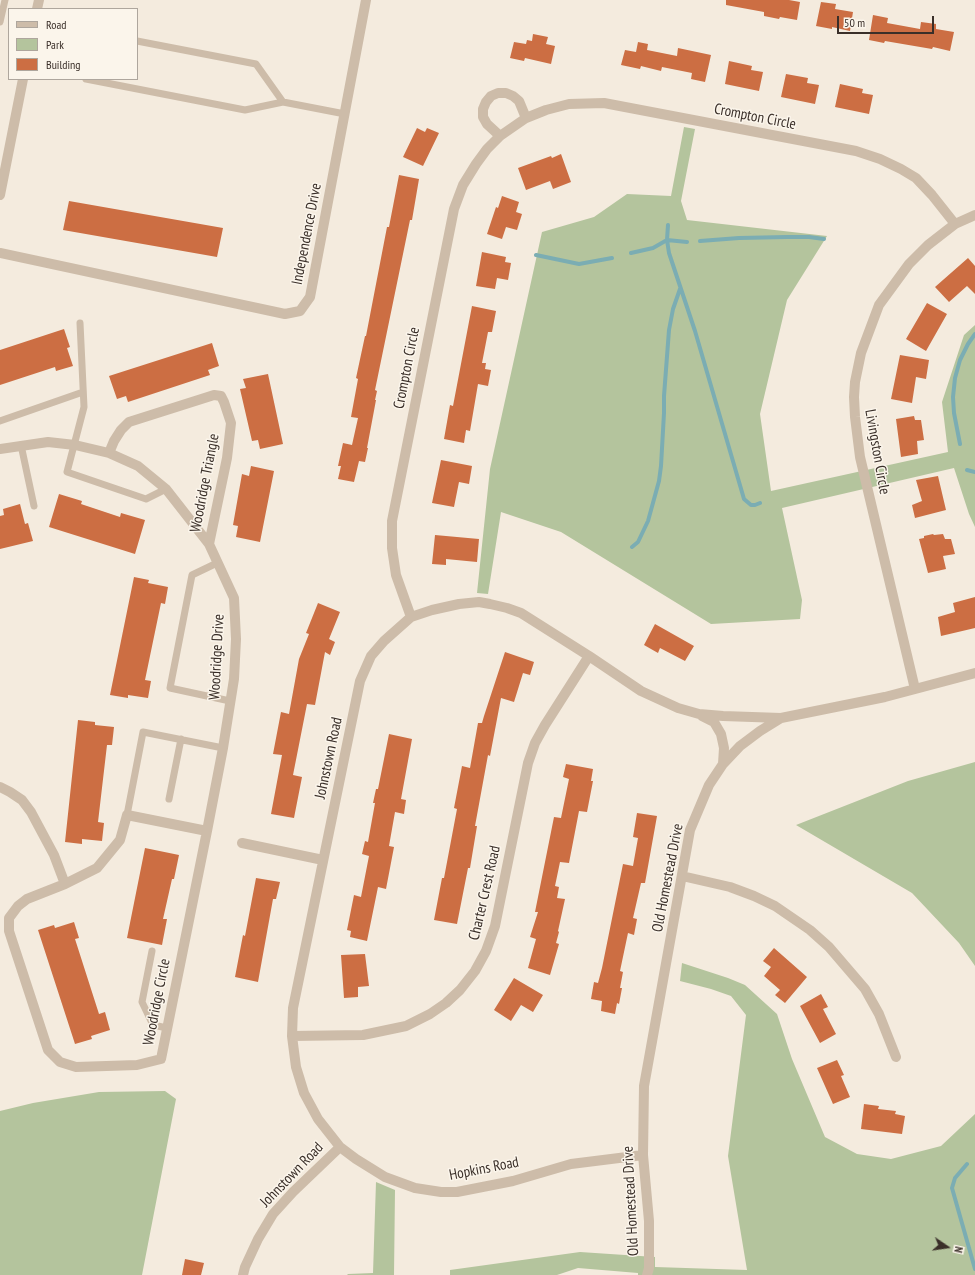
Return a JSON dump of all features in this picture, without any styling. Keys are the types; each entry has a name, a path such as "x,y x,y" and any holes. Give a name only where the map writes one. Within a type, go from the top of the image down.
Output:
{"street":[{"name":"Independence Drive","path":"0,253 285,314 300,311 310,297 366,0"},
{"path":"0,195 23,80"},
{"path":"500,136 487,124 483,117 483,110 486,102 491,96 498,93 506,93 513,96 519,101 526,118"},
{"name":"Crompton Circle","path":"412,617 396,575 392,548 392,521 454,209 463,185 476,164 487,149 500,136 526,118 546,110 569,104 604,103 856,151 880,159 916,178 932,195 955,224"},
{"name":"Livingston Circle","path":"915,689 860,457 855,417 855,382 861,353 879,305 909,264 928,245 955,224 975,215"},
{"name":"Woodridge Triangle","path":"109,453 121,430 129,422 214,395 221,396 231,423 227,458 209,544"},
{"name":"Woodridge Drive","path":"0,448 48,442 75,445 109,453 138,466 166,489 209,544 234,598 236,639 234,679 223,748 207,831"},
{"name":"Johnstown Road","path":"243,1275 245,1267 258,1239 273,1214 292,1192 340,1147 318,1119 304,1093 296,1067 292,1036 293,1008 360,681 372,656 384,641 412,617 432,610 459,604 479,602 490,604 521,613 641,691 678,708 699,714 781,718"},
{"name":"Charter Crest Road","path":"292,1036 363,1035 406,1026 430,1014 446,1003 460,990 475,972 486,951 495,926 528,763 535,743 589,656"},
{"name":"Old Homestead Drive","path":"647,1275 649,1268 649,1221 643,1155 644,1086 690,830 709,785 723,764 740,746 781,718 878,698 975,673"},
{"path":"699,714 714,722 721,734 724,748 723,764"},
{"path":"0,787 22,800 31,812 54,855 65,884"},
{"path":"127,815 207,831"},
{"name":"Woodridge Circle","path":"127,815 120,840 97,868 65,884 27,899 18,906 9,918 9,932 48,1050 60,1062 76,1067 137,1065 161,1059 207,831"},
{"path":"242,843 323,860"},
{"path":"682,876 730,887 754,896 775,906 810,930 829,947 865,989 879,1014 896,1057"},
{"name":"Hopkins Road","path":"340,1147 356,1160 385,1177 415,1188 441,1192 457,1192 513,1181 571,1164 643,1155"}],"lane":[{"path":"0,22 5,0"},
{"path":"138,41 256,64 282,102"},
{"path":"91,80 245,110 282,102 345,114"},
{"path":"80,323 84,407 67,472 146,499 166,489"},
{"path":"0,421 83,392"},
{"path":"21,445 34,506"},
{"path":"217,563 192,575 170,688 230,701"},
{"path":"127,815 143,732 223,748"},
{"path":"169,799 180,740"},
{"path":"152,951 142,1002 153,1025 167,1028"}],"green space":[{"path":"684,127 695,129 681,201 687,220 827,236 787,300 760,414 771,491 948,452 942,402 964,335 975,325 975,527 969,514 954,468 782,508 802,600 800,619 711,624 561,532 501,512 488,594 477,593 490,469 542,232 594,217 627,194 671,196"},
{"path":"975,762 975,966 959,943 912,893 796,825 908,781"},
{"path":"682,963 745,985 777,1014 792,1059 825,1137 857,1154 891,1159 941,1146 975,1114 975,1275 638,1275 638,1273 578,1268 557,1275 450,1275 450,1270 580,1252 655,1257 655,1267 747,1270 728,1156 746,1015 731,996 680,981"},
{"path":"165,1091 176,1099 142,1275 0,1275 0,1111 33,1103 99,1092"},
{"path":"376,1182 395,1190 394,1275 347,1275 373,1273"}],"building":[{"path":"726,0 789,0 800,2 797,20 764,16 764,12 726,5"},
{"path":"821,2 836,4 835,9 853,12 850,31 832,27 832,29 816,26"},
{"path":"873,15 888,18 887,23 920,29 921,22 936,24 936,29 954,32 950,51 933,47 932,49 885,41 884,43 869,40"},
{"path":"533,34 548,37 546,44 555,46 551,64 525,58 524,61 510,58 514,42 526,44 527,40 532,41"},
{"path":"638,42 648,44 647,50 677,56 678,48 711,55 705,82 691,79 692,73 662,67 661,71 641,66 640,69 621,65 625,50 636,52"},
{"path":"729,61 752,66 751,70 763,72 759,91 725,84"},
{"path":"786,74 808,78 807,83 819,85 815,104 781,97"},
{"path":"840,84 863,89 862,93 873,95 869,114 835,107"},
{"path":"417,128 425,132 427,128 439,133 423,166 403,157"},
{"path":"561,154 571,182 553,189 550,181 526,190 518,168"},
{"path":"399,175 419,179 412,220 410,220 375,390 377,391 376,400 365,462 359,461 354,482 338,479 341,466 338,466 343,443 352,445 358,418 351,417 358,379 356,378"},
{"path":"502,196 519,202 516,212 522,214 517,230 506,227 502,239 487,234 496,207 498,208"},
{"path":"69,201 223,228 217,257 63,230"},
{"path":"482,252 506,257 505,262 511,263 508,280 497,278 495,289 476,286"},
{"path":"968,258 975,266 975,294 967,286 949,302 935,287"},
{"path":"927,303 947,314 926,351 906,339"},
{"path":"472,306 496,311 492,332 488,332 482,363 486,363 485,369 491,370 488,386 478,384 470,431 466,430 464,443 444,439 450,405 453,406"},
{"path":"64,329 70,347 67,348 73,366 56,371 55,367 0,385 0,350"},
{"path":"212,343 219,366 208,370 210,375 128,402 126,396 117,399 109,376"},
{"path":"900,355 929,360 926,379 916,377 912,403 891,399"},
{"path":"268,374 283,444 260,449 258,440 252,441 240,389 246,388 243,379"},
{"path":"914,416 915,420 921,420 924,440 917,441 918,454 901,457 896,419"},
{"path":"441,460 472,466 469,484 459,482 454,507 432,503"},
{"path":"251,466 274,471 260,542 236,537 238,526 233,525 242,474 249,476"},
{"path":"938,476 946,510 915,518 912,505 922,501 916,480"},
{"path":"59,494 82,501 81,504 120,517 121,513 145,520 135,554 49,527"},
{"path":"20,504 25,524 28,523 33,541 0,549 0,516 4,515 3,509"},
{"path":"933,534 943,534 945,539 951,539 955,554 943,556 946,569 928,573 919,539"},
{"path":"435,535 479,539 477,562 446,559 446,565 432,564"},
{"path":"134,577 149,580 148,583 168,587 165,604 161,603 145,680 151,681 148,698 128,695 128,698 110,695"},
{"path":"975,597 975,628 941,636 938,617 955,612 953,603"},
{"path":"318,603 340,612 329,639 335,642 330,655 325,652 315,705 307,704 293,775 302,777 294,818 271,814 282,755 273,754 281,712 289,714 299,659 309,634 306,633"},
{"path":"655,624 694,646 685,661 660,648 658,653 644,645"},
{"path":"505,652 534,662 530,675 523,673 514,702 501,698 490,756 488,755 475,826 477,826 470,868 468,868 457,924 434,920 442,878 444,878 457,809 454,808 462,766 470,768 478,723 482,723"},
{"path":"78,720 95,722 95,725 114,727 112,745 107,745 98,822 104,823 102,841 82,839 82,844 65,842"},
{"path":"389,734 412,739 401,799 406,800 404,814 395,812 389,846 394,847 386,889 378,887 367,941 350,937 351,931 347,930 354,895 361,897 369,856 362,854 365,841 368,842 375,803 373,803 376,789 378,789"},
{"path":"566,764 593,769 591,781 593,781 587,812 579,811 569,863 560,862 555,886 559,887 557,898 565,899 556,943 559,944 550,975 528,968 536,939 530,937 538,912 535,912 554,817 561,818 569,779 563,777"},
{"path":"637,813 657,816 645,883 641,883 633,918 637,919 634,935 628,933 620,971 623,972 620,988 622,988 619,1004 617,1003 615,1014 601,1011 602,1001 591,999 594,982 598,983 602,968 623,864 633,866 638,838 633,837"},
{"path":"145,848 179,855 163,919 167,919 162,945 127,938"},
{"path":"256,878 280,882 276,899 273,899 258,982 235,977 243,935 245,936"},
{"path":"74,922 79,938 75,939 99,1014 105,1012 110,1030 91,1036 92,1039 75,1044 38,930 54,925 55,928"},
{"path":"774,948 807,977 785,1003 775,995 780,990 764,976 771,967 763,961"},
{"path":"365,954 369,986 358,987 358,997 344,998 341,955"},
{"path":"514,978 543,995 533,1012 521,1005 511,1021 494,1010"},
{"path":"821,994 828,1007 823,1009 836,1034 820,1043 800,1006"},
{"path":"837,1060 844,1075 841,1076 850,1097 833,1104 817,1068"},
{"path":"864,1104 879,1106 878,1109 896,1111 895,1114 905,1116 902,1134 861,1129"},
{"path":"185,1259 204,1263 201,1275 182,1275"}],"waterway":[{"path":"668,225 667,240 669,253 695,331 744,499 751,505 760,503"},
{"path":"700,241 739,238 787,237 824,239"},
{"path":"631,253 653,248 667,240 687,242"},
{"path":"536,255 579,264 612,258"},
{"path":"632,547 638,542 648,521 659,481 669,330 673,309 680,289"},
{"path":"960,444 954,413 953,397 955,378 960,360 975,334"},
{"path":"967,470 975,472"},
{"path":"967,1164 955,1178 952,1188 975,1269"}]}
